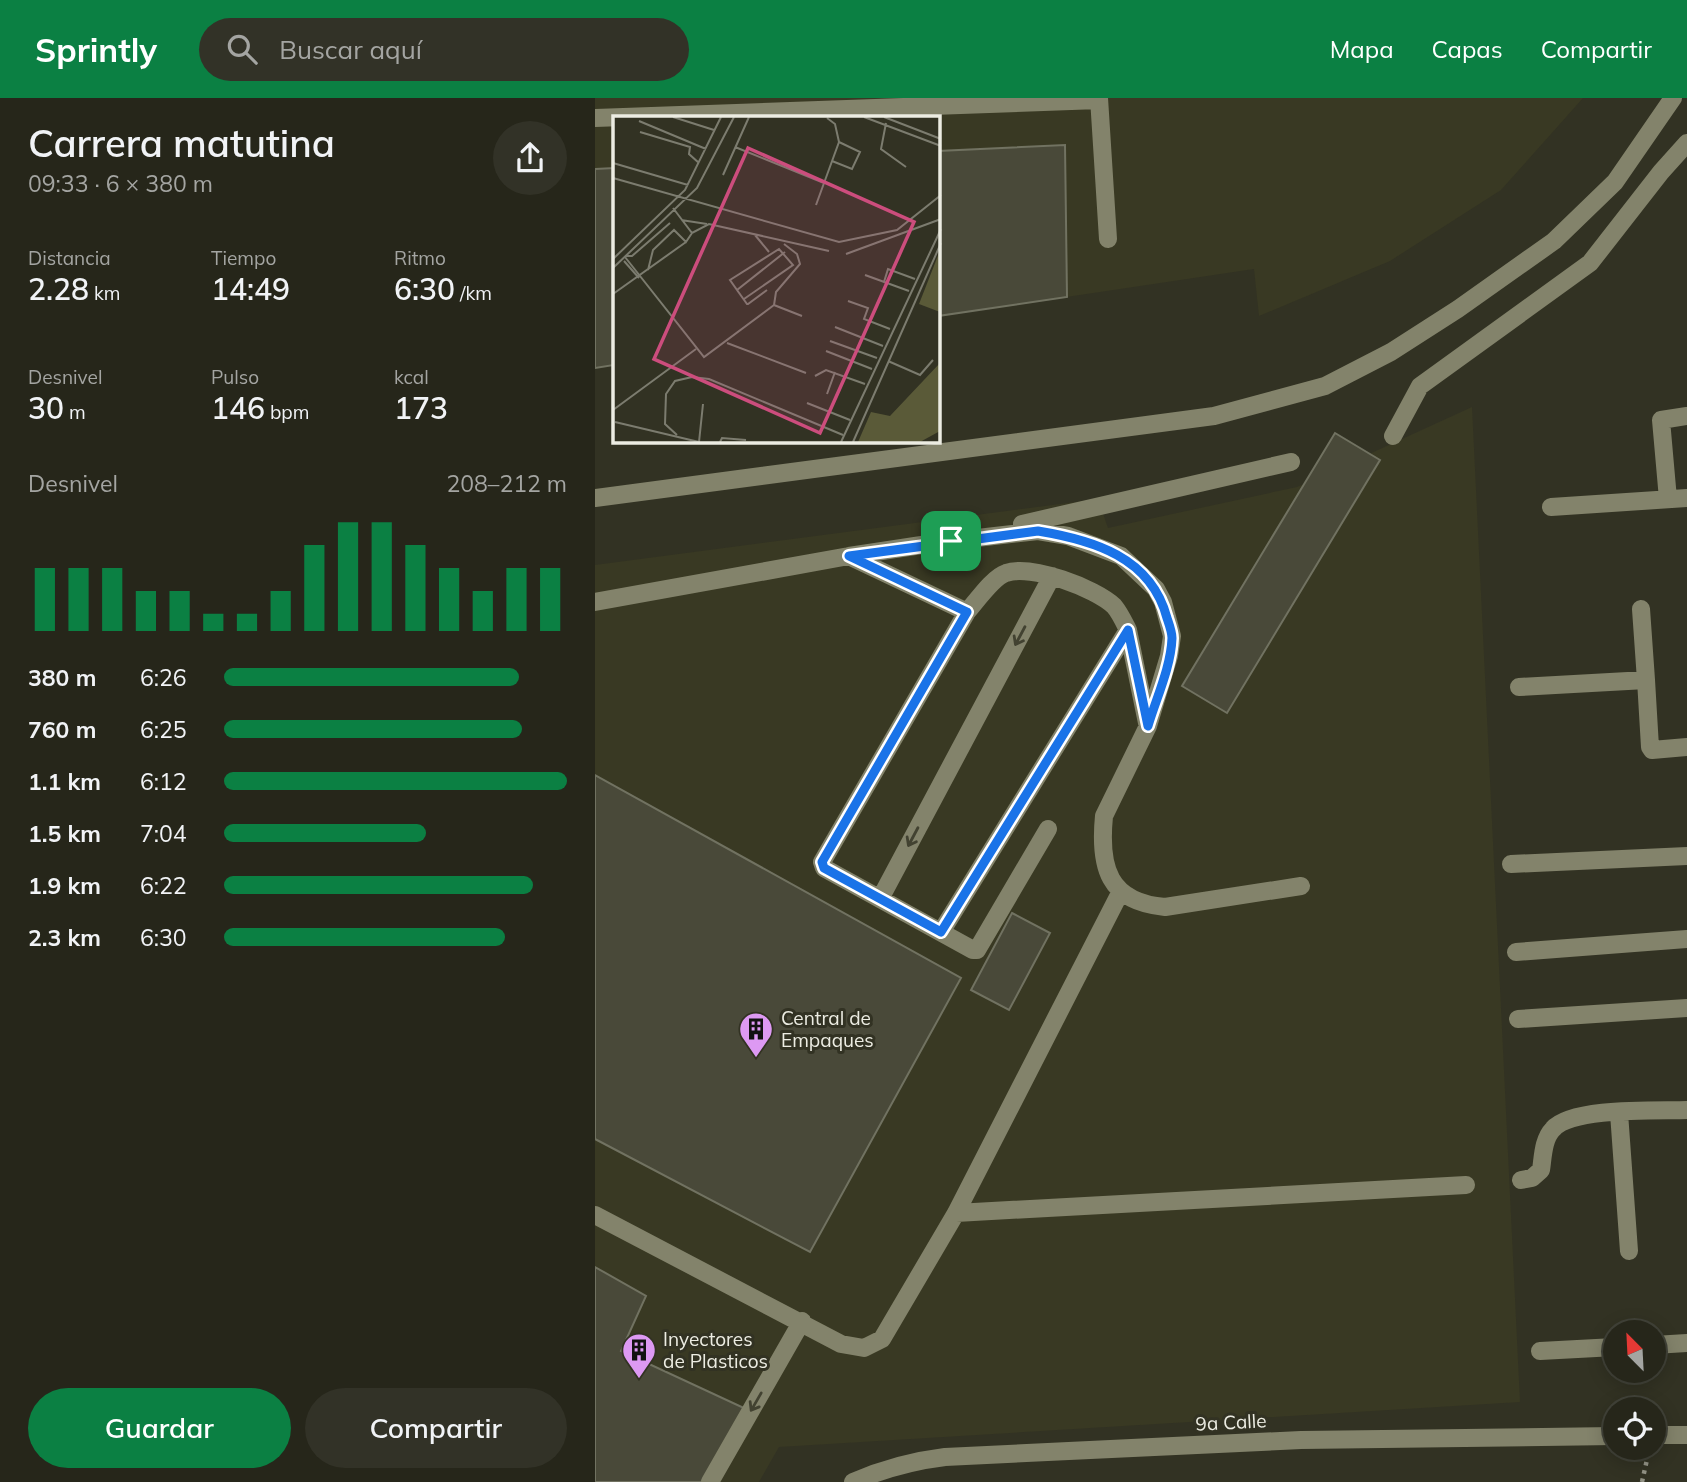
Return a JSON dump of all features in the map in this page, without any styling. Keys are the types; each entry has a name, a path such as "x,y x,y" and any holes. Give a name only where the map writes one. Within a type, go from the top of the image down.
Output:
{"street":[{"path":"595,498 1214,416 1325,386 1391,352 1458,309 1554,241 1615,182 1673,98"},
{"path":"648,116 1099,99 1108,239"},
{"path":"595,118 613,117"},
{"path":"1393,436 1420,386 1590,263 1687,143"},
{"path":"1668,499 1661,420 1687,416"},
{"path":"951,541 1291,462"},
{"path":"1551,507 1687,498"},
{"path":"595,602 849,556 951,541 1038,531 1092,543 1121,556 1156,589 1163,602 1172,636 1169,656 1148,726 1104,816 1103,832 1110,879 1120,893 1148,906 1165,907 1301,886"},
{"path":"849,556 967,612"},
{"path":"1048,829 977,950 824,868 822,862 967,612 999,576 1006,573 1014,571 1052,576 1112,604 1128,630 1148,726"},
{"path":"880,899 1052,576"},
{"path":"1641,609 1650,747 1652,750 1687,747"},
{"path":"941,932 1128,630"},
{"path":"1520,687 1646,680"},
{"path":"1511,864 1687,856"},
{"path":"595,1215 802,1321 841,1344 864,1349 882,1339 956,1213 1120,893"},
{"path":"1516,952 1687,939"},
{"path":"1518,1019 1687,1008"},
{"path":"1521,1180 1532,1178 1541,1171 1546,1143 1552,1130 1563,1120 1592,1113 1687,1110"},
{"path":"1619,1112 1629,1251"},
{"path":"956,1213 1465,1185"},
{"path":"710,1482 802,1321"},
{"path":"1666,1344 1687,1343"},
{"path":"1540,1351 1603,1348"},
{"path":"1666,1435 1687,1435"},
{"name":"9a Calle","path":"853,1482 915,1461 945,1457 1301,1440 1603,1436"}],"path":[{"path":"1642,1482 1647,1460"}],"shaded area":[{"path":"595,98 1583,98 1501,190 1390,261 1259,316 1254,269 940,316 940,116 613,116 613,365 595,368"},
{"path":"1472,407 1520,1402 779,1447 759,1482 595,1482 595,565 1098,499 1108,528 1297,487"}],"building":[{"path":"1065,145 1067,297 940,316 940,151"},
{"path":"613,168 613,365 595,368 595,169"},
{"path":"1335,433 1380,460 1227,713 1182,686"},
{"name":"Central de Empaques","path":"595,775 961,978 810,1252 595,1139"},
{"path":"1012,913 1050,933 1009,1010 971,990"},
{"name":"Inyectores de Plasticos","path":"595,1267 646,1296 621,1351 746,1409 702,1482 595,1482"}],"place":[{"name":"Central de Empaques","path":"756,1059"},
{"name":"Inyectores de Plasticos","path":"639,1380"}],"route":[{"path":"1038,531 1092,543 1121,556 1156,589 1163,602 1172,636 1169,656 1148,726 1128,630 941,932 824,868 822,862 967,612 947,600 849,556 951,541 1038,531"}]}
